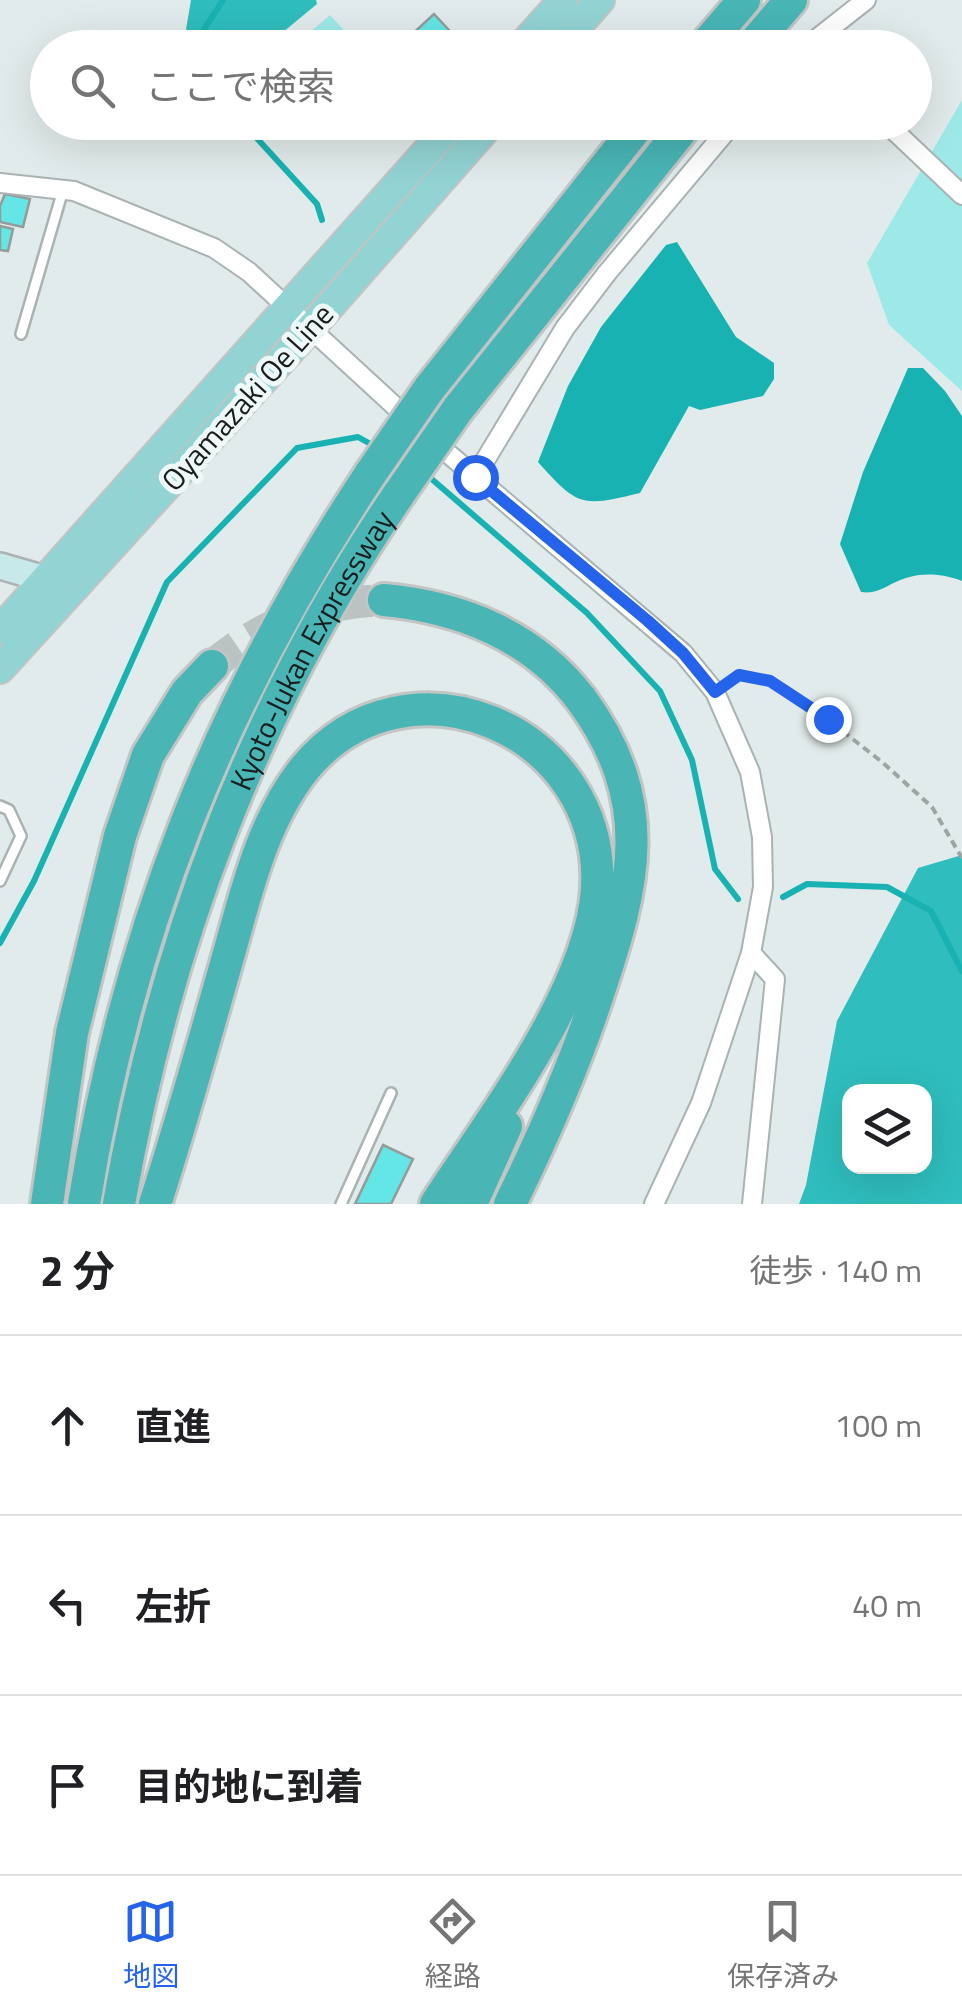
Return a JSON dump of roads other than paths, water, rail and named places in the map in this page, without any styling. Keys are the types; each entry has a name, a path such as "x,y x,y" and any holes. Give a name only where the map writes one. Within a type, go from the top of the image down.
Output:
{"highway":[{"path":"719,30 744,0"},
{"path":"765,30 791,0"},
{"name":"Kyoto-Jukan Expressway","path":"84,1204 103,1098 154,908 231,715 320,550 371,472 429,389 627,140"},
{"name":"Kyoto-Jukan Expressway","path":"119,1204 158,1017 188,917 262,730 305,645 350,566 458,409 674,140"},
{"path":"384,600 451,610 514,638 570,685 610,746 622,778 629,809 632,875 616,943 536,1204"},
{"path":"47,1204 72,1033 120,836 148,754 186,692 212,666"},
{"path":"155,1204 246,898 274,819 307,766 330,745 356,728 417,710 482,718 512,731 540,750 563,772 580,798 597,860 596,893 578,960 471,1204"},
{"path":"436,1204 547,1034"},
{"path":"510,1204 579,1054"}],"main road":[{"path":"536,30 563,0"},
{"path":"574,30 600,0"},
{"name":"Oyamazaki Oe Line","path":"0,669 55,588 286,308 437,140"},
{"name":"Oyamazaki Oe Line","path":"0,630 55,588 309,330 476,140"}],"street":[{"path":"828,30 866,0"},
{"path":"475,477 565,328 719,140"},
{"path":"904,140 962,195"},
{"path":"0,183 63,190 128,212 214,248 250,272 309,330 475,477 660,632 715,692 750,772 762,837 763,888 751,953 702,1103 654,1204"},
{"path":"0,566 55,588"},
{"path":"751,953 775,980 752,1204"}],"lane":[{"path":"21,334 63,190"},
{"path":"0,806 9,810 22,836 0,880"},
{"path":"341,1204 390,1093"}],"waterway":[{"path":"204,30 223,0"},
{"path":"258,140 317,204 322,220"},
{"path":"0,943 34,881 167,582 297,448 358,437 376,447"},
{"path":"427,475 587,613 660,691 692,760 715,869 738,899"},
{"path":"783,897 807,884 887,887 931,911 962,971"}],"tunnel":[{"path":"212,666 251,638 292,618 336,606 384,600"}]}
